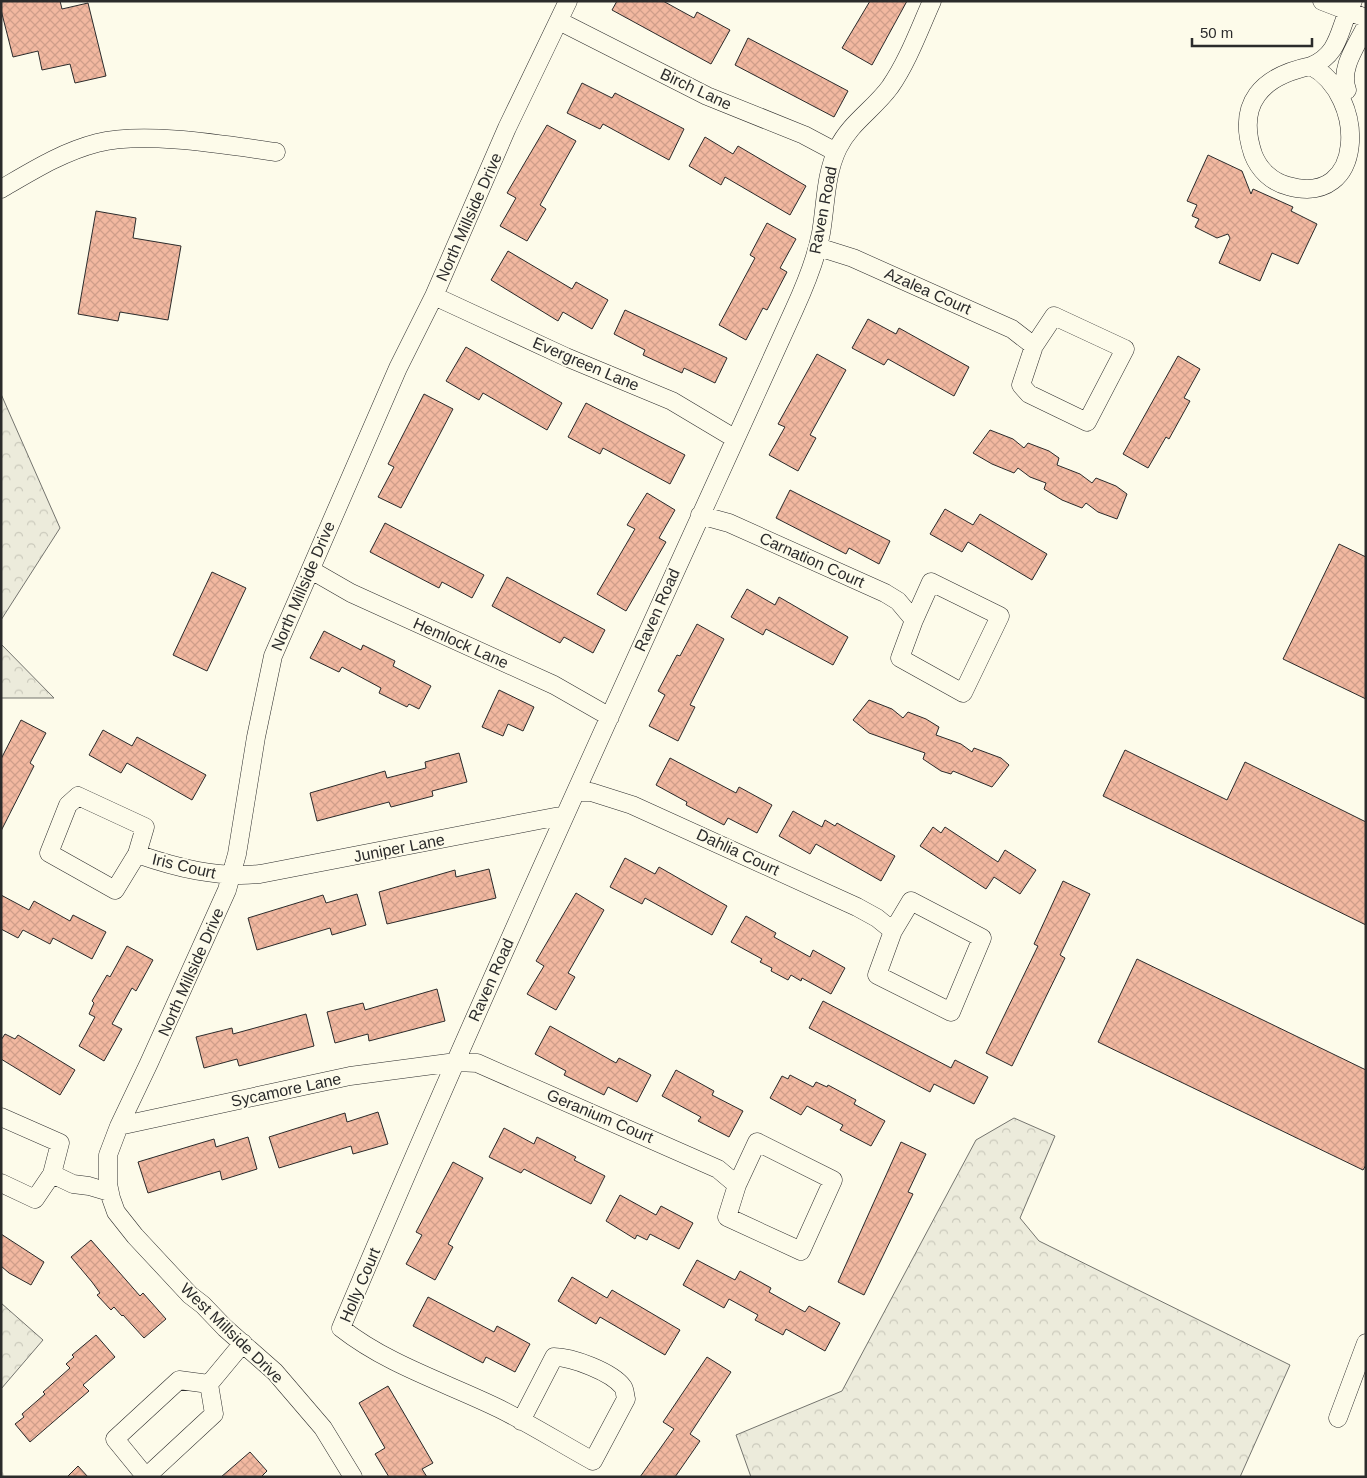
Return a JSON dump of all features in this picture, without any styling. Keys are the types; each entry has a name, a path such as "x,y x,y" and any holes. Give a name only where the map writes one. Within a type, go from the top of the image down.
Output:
{"street":[{"name":"North Millside Drive","path":"109,1192 108,1155 118,1126 186,984 220,908 232,875 268,672 294,606 359,456 434,296 507,128 568,1"},
{"name":"Raven Road","path":"456,1062 734,438 797,305 818,247 825,189 836,152 854,125 890,87 908,56 932,1"},
{"path":"1322,1 1351,6 1366,18"},
{"path":"1351,6 1336,45 1321,61 1311,66 1291,70 1274,78 1259,92 1249,110 1247,135 1255,158 1264,171 1276,182 1294,188 1316,188 1336,180 1353,163 1362,143 1363,133 1359,114 1344,82 1346,67 1366,26"},
{"name":"Birch Lane","path":"559,21 707,96 804,135 836,152"},
{"path":"1311,66 1335,77 1347,90"},
{"path":"1,189 45,162 98,143 136,139 207,142 276,152"},
{"name":"Azalea Court","path":"818,247 853,258 999,322 1012,329 1034,346"},
{"name":"Evergreen Lane","path":"434,296 572,359 672,401 734,438"},
{"path":"1054,316 1125,349 1087,422 1029,394 1021,385 1034,346 1054,316"},
{"name":"Carnation Court","path":"700,515 729,523 885,593 898,601 914,620"},
{"name":"Hemlock Lane","path":"311,570 351,593 554,685 610,717"},
{"path":"931,582 1000,616 963,693 900,658 914,620 931,582"},
{"name":"Dahlia Court","path":"576,792 604,795 664,818 857,907 877,918 893,932"},
{"path":"78,796 146,827 137,854 116,890 49,853 68,805 78,796"},
{"name":"Juniper Lane","path":"232,875 286,870 565,816"},
{"name":"Iris Court","path":"137,854 181,868 232,875"},
{"path":"911,901 982,938 951,1012 877,975 893,932 911,901"},
{"name":"Sycamore Lane","path":"118,1126 350,1076 456,1062"},
{"name":"Geranium Court","path":"456,1062 478,1063 489,1066 573,1106 707,1163 728,1176 737,1185"},
{"name":"Holly Court","path":"456,1062 341,1328 360,1343 403,1366 521,1421 593,1461 626,1399 623,1388 611,1377 568,1357 554,1357 521,1421"},
{"path":"1,1118 60,1143 52,1174 35,1199 1,1183"},
{"path":"757,1142 833,1180 801,1251 727,1216 737,1185 757,1142"},
{"path":"52,1174 73,1184 89,1186 109,1192"},
{"name":"West Millside Drive","path":"109,1192 116,1212 135,1236 190,1296 203,1305 275,1372 314,1416 353,1477"},
{"path":"209,1384 179,1380 115,1439 146,1476 214,1414 209,1384 243,1343"},
{"path":"1338,1418 1366,1343"}],"green space":[{"path":"1,394 60,528 1,620"},
{"path":"1,644 54,698 1,698"},
{"path":"1014,1118 1055,1136 1020,1218 1039,1241 1290,1365 1240,1477 751,1477 736,1435 842,1391 976,1140"},
{"path":"1,1303 43,1340 1,1389"}],"building":[{"path":"1,1 60,1 62,9 88,3 106,76 75,83 70,64 42,70 38,51 13,57 1,10"},
{"path":"617,1 663,1 694,18 697,12 730,30 711,64 612,10"},
{"path":"870,1 907,1 872,65 842,48"},
{"path":"748,38 848,91 834,117 735,65"},
{"path":"582,83 612,98 615,93 684,129 669,160 603,124 600,129 567,113"},
{"path":"547,125 576,141 540,205 546,209 527,241 500,226 516,198 507,193"},
{"path":"705,137 733,154 738,146 806,186 790,215 725,177 721,185 689,166"},
{"path":"1208,155 1242,171 1251,194 1253,189 1293,207 1291,211 1317,224 1298,264 1272,253 1260,281 1219,263 1230,238 1228,234 1217,238 1195,227 1199,219 1192,216 1197,205 1187,201"},
{"path":"96,211 136,218 133,238 181,246 168,320 120,312 118,321 78,314"},
{"path":"767,223 796,239 780,268 787,272 767,310 763,308 746,340 719,325 755,258 750,255"},
{"path":"508,251 572,289 576,282 608,300 592,329 563,312 558,321 491,280"},
{"path":"625,310 727,358 715,383 684,368 682,373 643,355 645,350 614,334"},
{"path":"868,319 896,334 899,328 969,367 954,396 888,359 884,365 852,348"},
{"path":"466,347 562,403 547,430 483,393 479,400 446,381"},
{"path":"817,354 846,370 810,435 816,438 798,471 769,455 785,427 778,424"},
{"path":"1178,356 1200,369 1184,398 1190,401 1169,439 1166,437 1148,468 1123,454"},
{"path":"424,394 453,409 401,508 378,497 394,467 388,464"},
{"path":"586,403 685,455 670,484 603,448 600,454 568,437"},
{"path":"990,430 1013,439 1024,448 1028,443 1049,451 1059,458 1057,465 1080,474 1092,483 1096,478 1116,486 1127,494 1117,519 1098,512 1086,503 1082,508 1062,500 1044,489 1046,483 1030,477 1018,468 1014,473 992,464 973,453"},
{"path":"790,490 890,541 879,564 849,548 846,554 776,518"},
{"path":"647,493 675,510 659,538 666,542 626,611 597,594 635,529 627,525"},
{"path":"945,509 973,525 980,514 1047,554 1032,580 968,542 962,552 930,534"},
{"path":"385,523 484,575 472,598 442,582 439,588 370,552"},
{"path":"1339,544 1366,557 1366,699 1283,659"},
{"path":"212,572 246,588 207,671 173,655"},
{"path":"507,577 605,630 593,653 564,637 560,643 492,606"},
{"path":"747,589 775,605 779,597 848,637 833,665 766,629 763,635 731,617"},
{"path":"697,624 724,639 690,705 695,707 678,741 649,726 665,695 658,691 677,655 680,656"},
{"path":"324,631 361,650 363,645 395,661 393,666 431,686 419,709 409,704 407,707 379,693 381,688 342,667 339,672 310,658"},
{"path":"499,690 534,707 523,731 508,724 503,736 482,727"},
{"path":"869,700 892,709 903,718 908,712 926,719 939,727 936,735 961,744 972,752 974,748 1001,758 1009,765 992,787 953,771 951,774 941,771 923,759 925,753 869,733 853,720"},
{"path":"21,720 46,733 30,763 34,766 1,831 1,759"},
{"path":"103,730 132,746 137,737 206,775 192,800 127,763 121,773 89,755"},
{"path":"1125,750 1227,800 1245,762 1366,822 1366,925 1103,796"},
{"path":"459,753 467,782 432,791 433,796 391,807 389,802 317,821 310,793 385,771 387,778 426,768 425,762"},
{"path":"670,758 736,793 739,787 772,805 757,833 728,818 724,825 686,805 687,802 656,785"},
{"path":"793,811 822,827 825,820 835,826 837,823 895,856 881,881 816,844 810,854 779,836"},
{"path":"933,827 941,833 945,827 998,862 1005,850 1036,870 1020,894 994,877 986,889 920,846"},
{"path":"625,858 655,874 659,867 727,906 712,935 645,898 642,904 610,887"},
{"path":"489,869 496,898 387,924 379,892 455,870 456,877"},
{"path":"1063,881 1090,894 1060,955 1065,958 1012,1066 986,1053 1038,946 1034,944"},
{"path":"576,893 604,910 568,973 575,977 556,1010 527,994 544,966 536,961"},
{"path":"357,894 366,925 332,935 330,928 257,950 248,918 323,895 326,903"},
{"path":"1,895 29,910 34,901 70,921 73,915 106,932 92,959 53,938 50,944 23,930 18,938 1,929"},
{"path":"746,916 776,933 774,937 810,957 813,950 845,968 831,994 802,978 801,981 791,975 788,980 771,971 772,968 760,962 762,959 731,942"},
{"path":"127,946 153,960 136,991 132,988 112,1024 122,1029 104,1061 79,1046 95,1017 89,1014 94,1003 92,1001 107,975 110,977"},
{"path":"1137,959 1366,1070 1366,1165 1363,1170 1098,1042"},
{"path":"437,989 445,1021 369,1041 368,1034 335,1043 327,1012 363,1003 365,1010"},
{"path":"823,1001 951,1068 955,1060 988,1077 974,1104 934,1084 930,1092 809,1028"},
{"path":"306,1014 314,1046 239,1066 237,1059 204,1068 196,1037 232,1028 233,1034"},
{"path":"550,1026 616,1063 619,1058 651,1075 637,1102 608,1087 604,1095 564,1075 566,1071 535,1054"},
{"path":"5,1034 15,1039 18,1035 75,1070 60,1095 1,1059 1,1040"},
{"path":"676,1070 714,1091 712,1095 743,1111 729,1137 698,1121 701,1117 662,1096"},
{"path":"790,1075 813,1087 816,1082 827,1087 828,1085 856,1100 854,1104 885,1121 871,1146 840,1130 843,1125 807,1106 801,1115 770,1098 782,1076 788,1079"},
{"path":"378,1112 388,1144 353,1154 351,1146 279,1168 269,1137 345,1113 347,1122"},
{"path":"504,1128 534,1144 537,1137 576,1157 574,1160 605,1176 591,1204 524,1169 521,1173 489,1157"},
{"path":"248,1137 257,1169 222,1180 220,1171 148,1193 138,1162 214,1139 216,1147"},
{"path":"901,1142 926,1154 908,1192 913,1194 864,1295 838,1282"},
{"path":"453,1162 483,1178 448,1244 453,1247 435,1280 406,1264 422,1235 416,1232"},
{"path":"620,1195 656,1215 661,1206 693,1223 679,1249 650,1234 647,1240 637,1235 635,1239 606,1221"},
{"path":"1,1234 44,1262 31,1285 9,1273 1,1266"},
{"path":"91,1240 140,1296 143,1293 166,1319 144,1338 123,1315 114,1307 111,1310 97,1295 100,1293 71,1257"},
{"path":"697,1260 735,1280 740,1271 771,1288 769,1292 805,1312 809,1306 840,1323 825,1351 786,1329 783,1335 755,1320 758,1315 729,1299 724,1308 683,1285"},
{"path":"572,1277 607,1298 612,1290 680,1330 665,1355 600,1317 596,1324 558,1301"},
{"path":"428,1297 494,1332 497,1326 530,1344 515,1372 486,1357 483,1363 413,1326"},
{"path":"96,1335 115,1357 83,1385 89,1391 30,1442 15,1424 24,1417 22,1414 45,1394 43,1392 70,1368 66,1364 74,1357 72,1355"},
{"path":"707,1357 731,1372 690,1434 700,1441 675,1477 640,1477 674,1429 663,1422"},
{"path":"388,1386 433,1463 422,1469 427,1477 389,1477 375,1454 385,1448 359,1403"},
{"path":"250,1452 267,1471 261,1477 221,1477"},
{"path":"78,1466 88,1477 67,1477"}]}
